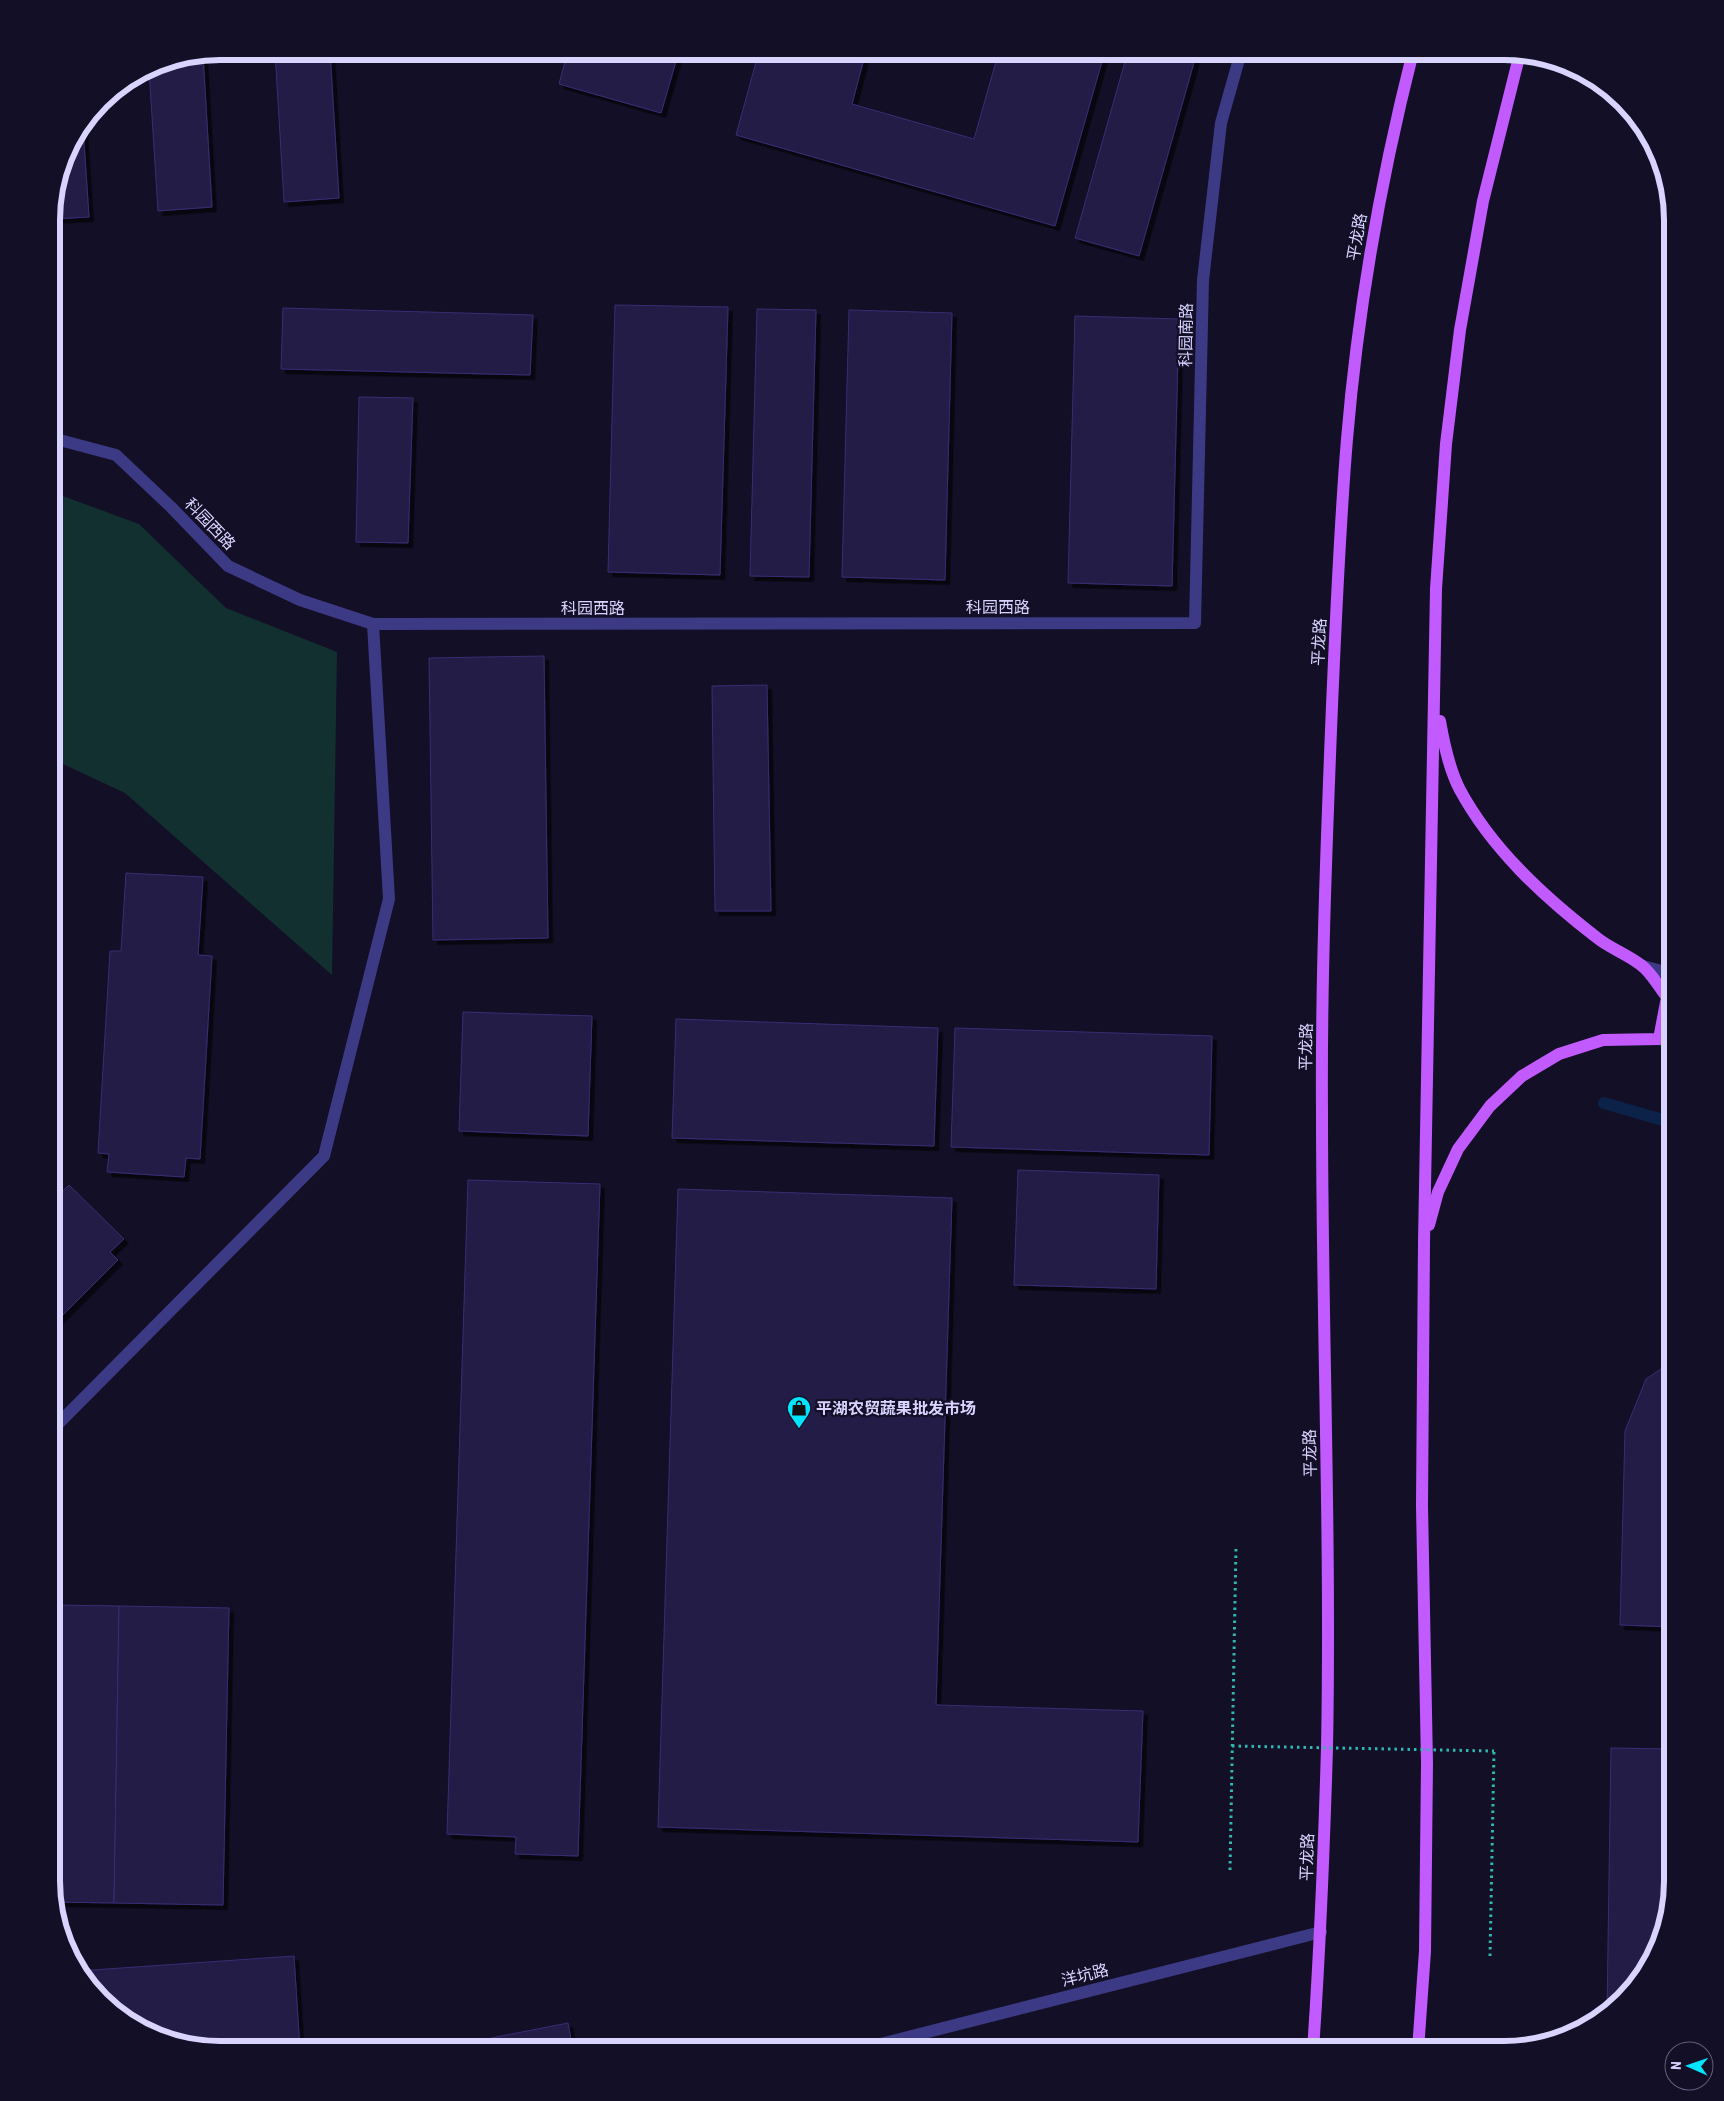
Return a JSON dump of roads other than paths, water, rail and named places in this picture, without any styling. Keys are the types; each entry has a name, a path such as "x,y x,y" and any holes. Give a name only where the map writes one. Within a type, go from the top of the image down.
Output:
{"main road":[{"name":"平龙路","path":"1314,2041 1321,1932 1327,1744 1327,1504 1322,1110 1325,877 1334,645 1347,436 1367,276 1392,136 1411,60"},
{"path":"1419,2041 1425,1951 1427,1763 1422,1506 1424,1242 1436,588 1446,444 1460,330 1483,201 1518,61"},
{"path":"1434,692 1444,744 1460,789 1485,830 1521,871 1557,906 1598,939 1643,966 1664,993"},
{"path":"1424,1242 1438,1192 1458,1149 1490,1106 1522,1076 1559,1054 1602,1040 1659,1039 1664,1013"}],"street":[{"name":"科园南路","path":"1195,623 1203,280 1221,123 1239,60"},
{"name":"科园西路","path":"60,440 116,455 171,507 228,566 300,600 373,624 1195,623"},
{"path":"60,1422 324,1156 389,899 373,624"},
{"path":"1643,966 1664,972"},
{"path":"1659,1039 1664,1040"},
{"name":"洋坑路","path":"892,2041 1321,1932"}],"waterway":[{"path":"1604,1103 1664,1120"}],"place":[{"name":"平湖农贸蔬果批发市场","path":"799,1429"}]}
